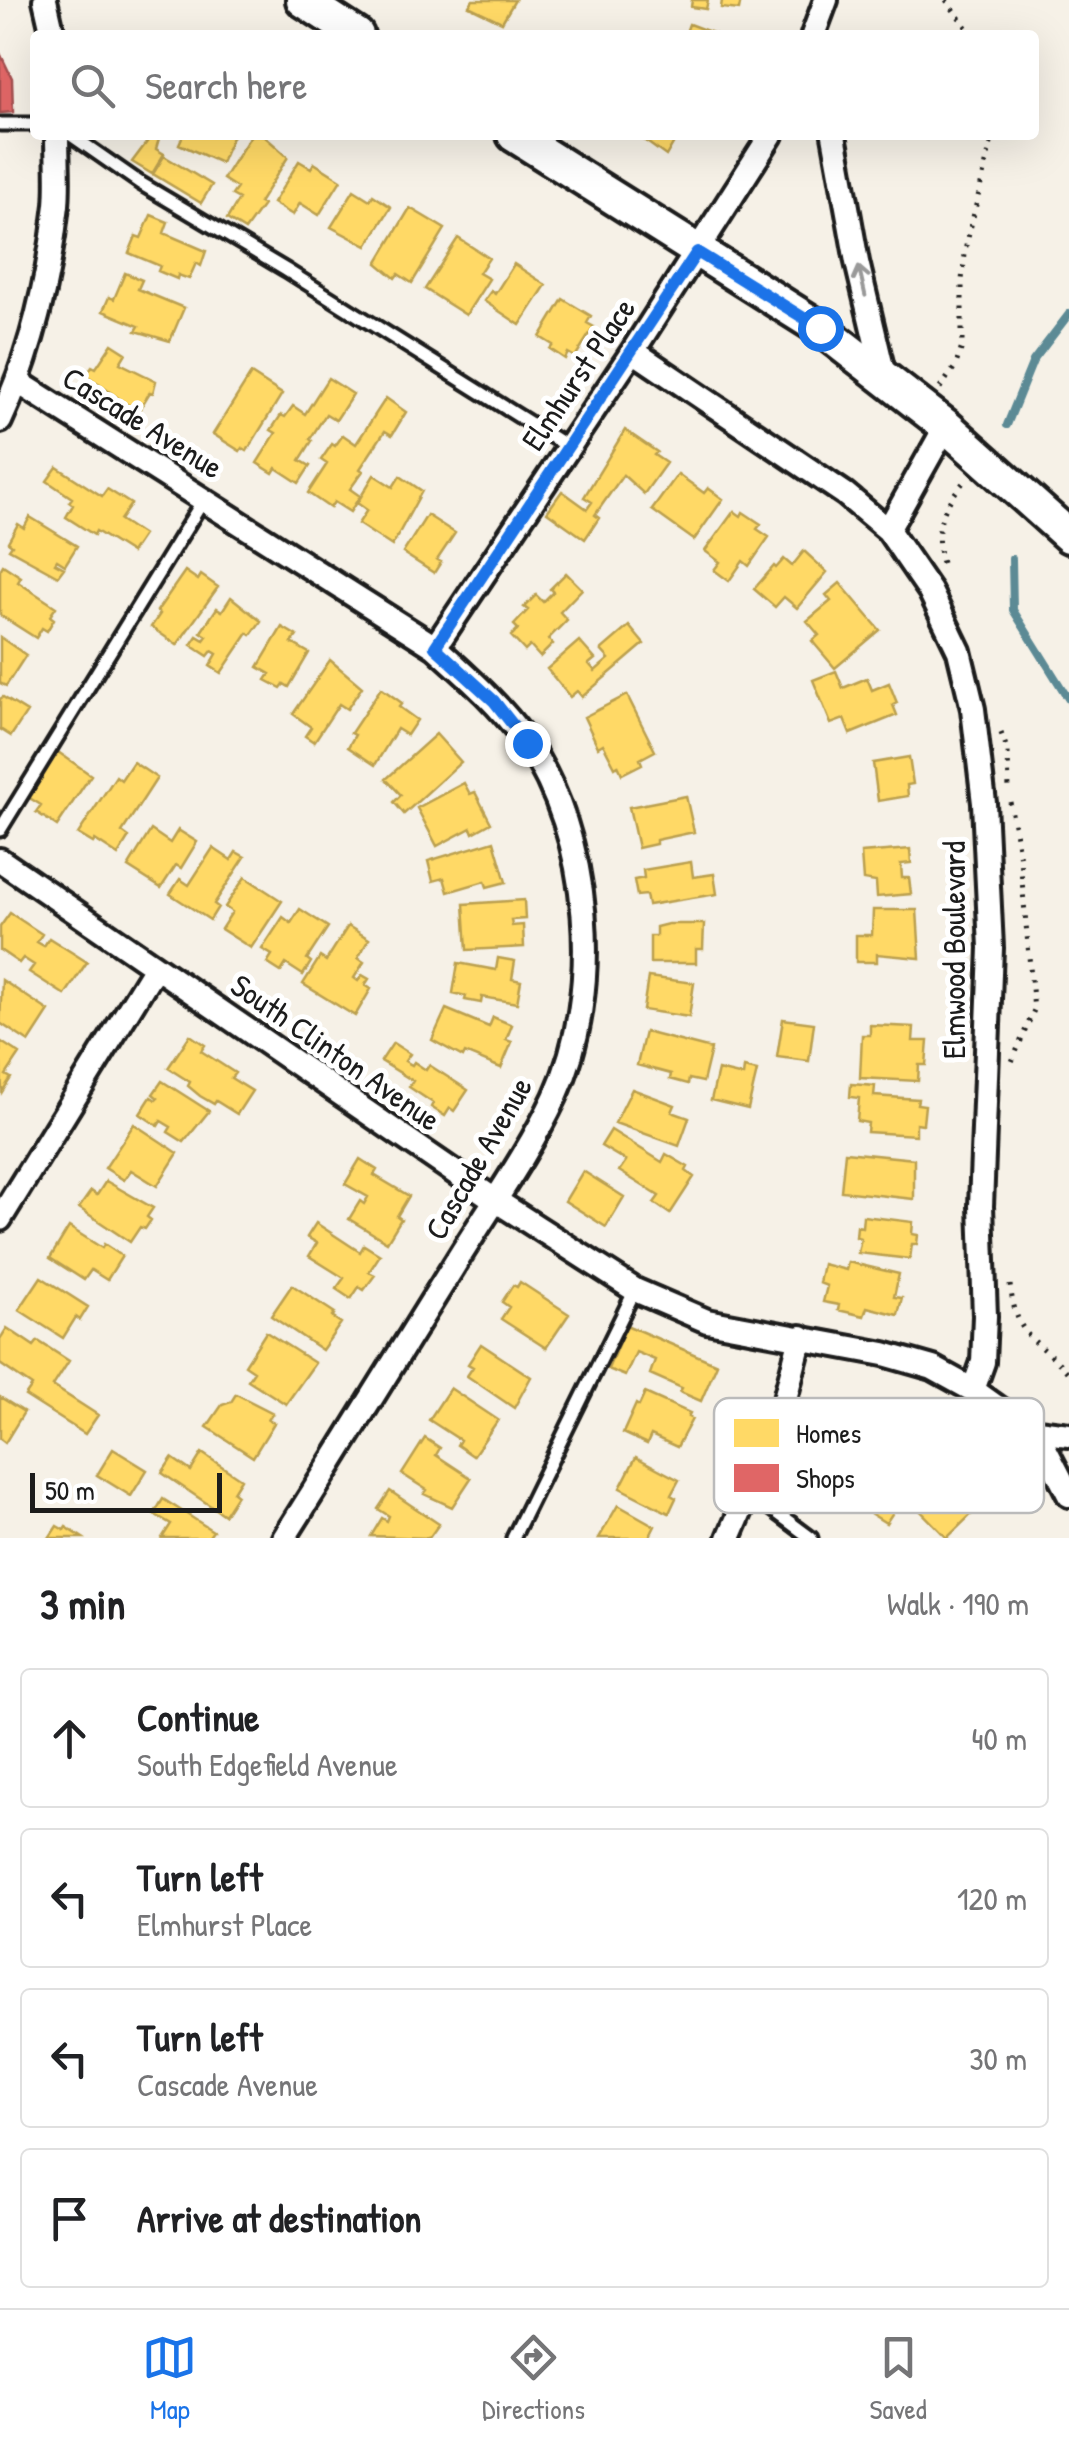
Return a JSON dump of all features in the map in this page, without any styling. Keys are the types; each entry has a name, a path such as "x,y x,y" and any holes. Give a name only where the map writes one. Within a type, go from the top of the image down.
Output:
{"street":[{"path":"44,0 52,30"},
{"path":"815,30 826,0"},
{"path":"826,0 827,30"},
{"path":"322,6 351,30"},
{"path":"0,421 18,382 40,298 57,203 56,140"},
{"path":"522,140 820,328 946,426 1069,536"},
{"name":"Elmhurst Place","path":"435,647 633,352 768,140"},
{"path":"835,140 857,262 884,376"},
{"name":"Elmwood Boulevard","path":"633,352 845,494 888,530 930,591 959,651 973,709 984,802 991,948 981,1206 986,1316 983,1362 973,1390"},
{"name":"Cascade Avenue","path":"18,382 435,647 494,701 527,743 555,796 573,851 583,906 582,1010 556,1095 284,1538"},
{"path":"888,530 946,426"},
{"name":"South Clinton Avenue","path":"0,860 494,1200 635,1290 707,1321 800,1337 934,1368 984,1398"},
{"path":"0,1218 155,966"},
{"path":"785,1398 800,1337"},
{"path":"1044,1432 1069,1435"},
{"path":"1044,1448 1069,1495"},
{"path":"730,1538 740,1513"}],"lane":[{"path":"0,124 30,124"},
{"path":"79,140 140,183 568,448"},
{"path":"0,830 204,499"},
{"path":"512,1538 635,1290"},
{"path":"777,1513 811,1538"}],"path":[{"path":"946,0 968,30"},
{"path":"940,388 955,367 962,347 966,246 992,140"}],"building: Homes":[{"path":"473,0 515,0 502,22 469,6"},
{"path":"692,0 708,0 706,9 691,7"},
{"path":"722,0 741,0 739,10 721,8"},
{"path":"148,140 159,140 156,149 164,154 152,174 132,162"},
{"path":"181,140 231,140 221,163 179,144"},
{"path":"248,140 269,140 288,157 245,230 227,219 239,199 232,195 237,188 223,179"},
{"path":"644,140 675,140 666,156"},
{"path":"164,156 212,185 201,203 153,174"},
{"path":"299,161 311,168 314,163 341,180 319,215 300,203 293,215 273,203"},
{"path":"354,190 370,200 373,195 391,207 367,246 331,227"},
{"path":"410,208 445,229 412,283 398,274 395,278 377,263"},
{"path":"151,215 168,222 164,233 206,251 201,266 196,263 189,279 158,271 160,266 129,253"},
{"path":"458,238 489,258 479,273 489,279 466,315 425,289"},
{"path":"514,264 546,285 520,325 484,301 491,291 495,294"},
{"path":"125,273 142,280 138,289 184,308 170,341 136,331 139,326 103,311 109,297 114,299"},
{"path":"563,299 591,316 587,323 594,327 575,357 568,353 565,359 540,337"},
{"path":"112,344 126,353 120,363 156,381 153,393 138,412 86,375 92,366 96,368"},
{"path":"251,374 282,394 247,451 240,451 213,434"},
{"path":"328,378 353,394 336,420 326,414 310,439 300,460 310,466 299,483 276,468 273,473 257,463 276,433 271,430 281,415 285,417 293,406 305,414"},
{"path":"386,398 406,412 392,435 385,431 360,469 363,471 350,489 360,496 350,512 334,502 330,508 308,493 327,464 321,460 343,435 356,444"},
{"path":"625,430 666,463 644,494 623,475 595,515 599,518 585,539 547,512 562,491 587,509 592,502 584,497"},
{"path":"57,467 102,496 107,489 131,504 120,520 143,535 131,553 66,517 73,505 69,502 72,498 47,481"},
{"path":"678,474 704,493 708,488 723,499 694,540 652,510"},
{"path":"374,475 393,487 400,476 422,491 392,546 358,524 367,510 357,503"},
{"path":"734,511 741,516 743,512 761,524 757,529 769,537 749,566 743,561 729,581 714,570 720,562 705,551"},
{"path":"427,515 455,533 437,560 441,562 434,573 403,553"},
{"path":"30,517 77,546 65,565 57,560 55,563 64,568 58,576 9,549 12,545 8,542 18,524 24,528"},
{"path":"804,551 827,572 797,608 784,597 775,607 754,589 774,566 784,559 792,566"},
{"path":"3,565 21,577 18,582 56,607 47,631 42,628 36,638 0,615"},
{"path":"185,571 198,580 201,575 218,587 177,645 151,627 160,614 157,611"},
{"path":"566,573 582,589 560,612 567,620 548,639 553,644 540,657 530,646 525,651 511,636 518,629 514,625 536,595 543,602"},
{"path":"840,583 880,630 835,668 812,641 819,635 807,621 831,601 826,595"},
{"path":"231,597 261,621 221,673 210,666 217,654 212,651 208,656 191,645 197,636 204,640 207,636 201,632 217,608 222,611"},
{"path":"629,626 644,644 582,697 577,691 570,697 547,669 579,641 595,659 589,664 595,671 609,659 601,650"},
{"path":"282,627 297,636 292,643 309,653 289,687 284,684 281,688 266,680 270,674 258,667"},
{"path":"0,637 26,655 6,686 0,683"},
{"path":"330,660 362,687 347,709 339,704 314,742 305,736 311,727 293,714"},
{"path":"836,671 843,688 867,678 872,690 889,683 897,715 850,734 844,719 831,724 813,680"},
{"path":"381,688 417,720 407,735 397,729 375,765 348,747 355,735 351,733"},
{"path":"627,695 655,751 640,759 642,764 622,774 603,744 598,747 584,717"},
{"path":"3,697 27,712 11,736 0,729"},
{"path":"436,734 461,762 404,814 394,802 401,795 386,779"},
{"path":"58,752 91,775 57,826 36,812 41,805 28,797"},
{"path":"909,757 913,784 907,785 908,796 878,801 873,763"},
{"path":"133,762 157,778 122,832 129,837 118,855 78,834 116,776 121,780"},
{"path":"464,783 470,794 475,792 491,823 473,833 471,828 437,846 417,808"},
{"path":"686,796 694,832 638,848 629,807"},
{"path":"151,830 170,843 178,830 197,842 181,868 176,865 161,888 128,867"},
{"path":"494,841 506,882 487,887 485,881 448,892 444,878 433,881 428,861"},
{"path":"213,848 231,860 236,852 245,857 214,904 218,907 210,920 170,894 180,879 189,885"},
{"path":"910,849 911,863 901,864 902,878 909,878 911,894 877,897 876,882 863,880 861,853"},
{"path":"691,862 693,877 714,874 717,894 648,905 646,895 637,896 634,880 644,878 643,870"},
{"path":"245,877 282,901 251,948 221,929 232,912 225,907"},
{"path":"524,900 525,919 511,920 512,926 523,925 524,947 467,950 464,904"},
{"path":"300,909 328,927 307,959 311,962 303,975 286,964 281,972 267,963 272,955 262,949 283,917 291,923"},
{"path":"873,910 917,910 920,958 877,954 877,962 856,962 856,935 872,935"},
{"path":"10,913 42,934 37,942 44,946 49,938 87,962 65,995 29,972 34,965 23,958 19,963 0,950 0,927"},
{"path":"704,924 703,949 696,949 696,963 650,963 650,936 656,936 656,927"},
{"path":"348,926 369,939 358,958 364,962 354,978 358,981 362,975 369,979 365,985 371,989 355,1016 303,984 320,957 326,961"},
{"path":"498,958 515,961 512,979 521,981 517,1003 482,997 481,1003 453,993 458,963 496,970"},
{"path":"648,977 694,983 689,1017 643,1010"},
{"path":"2,980 49,1011 29,1042 0,1023"},
{"path":"446,1009 489,1027 493,1017 512,1025 506,1040 512,1042 501,1068 465,1053 463,1057 432,1040"},
{"path":"783,1019 814,1023 809,1061 777,1057"},
{"path":"870,1025 914,1027 913,1041 928,1041 926,1065 919,1065 918,1081 860,1078 862,1035 870,1035"},
{"path":"645,1032 711,1049 703,1082 689,1079 688,1084 670,1079 671,1074 637,1065"},
{"path":"190,1035 205,1045 201,1051 235,1073 231,1078 252,1091 237,1114 200,1096 188,1086 190,1082 168,1068"},
{"path":"0,1041 20,1054 6,1075 11,1078 2,1092"},
{"path":"393,1043 410,1054 405,1061 426,1070 429,1065 468,1090 454,1111 450,1108 445,1116 431,1107 433,1103 409,1087 413,1081 381,1061"},
{"path":"744,1068 757,1071 748,1109 711,1100 718,1070 743,1076"},
{"path":"162,1081 209,1111 184,1142 168,1132 171,1127 161,1121 158,1126 140,1114 151,1097 158,1098 153,1094"},
{"path":"851,1084 875,1086 874,1096 918,1099 917,1104 925,1105 923,1124 916,1123 916,1135 867,1132 868,1123 857,1121 859,1098 850,1097"},
{"path":"632,1089 675,1105 672,1112 689,1118 679,1146 615,1123"},
{"path":"134,1124 178,1153 157,1186 131,1170 124,1180 105,1168"},
{"path":"611,1130 662,1162 666,1154 688,1167 686,1171 694,1177 670,1214 654,1203 659,1196 619,1171 626,1161 601,1146"},
{"path":"845,1152 914,1159 914,1199 841,1191"},
{"path":"360,1159 377,1170 374,1175 409,1196 387,1242 349,1219 360,1201 364,1204 368,1197 345,1184"},
{"path":"583,1171 624,1197 606,1227 565,1201"},
{"path":"106,1181 153,1208 145,1229 140,1227 130,1242 79,1208 91,1191 97,1195"},
{"path":"863,1216 913,1222 912,1234 918,1235 910,1259 858,1253 861,1238 856,1237 857,1226 862,1227"},
{"path":"316,1223 360,1252 364,1245 380,1255 369,1272 375,1275 351,1299 336,1289 344,1278 309,1256 317,1243 307,1237"},
{"path":"69,1227 122,1256 107,1280 91,1270 84,1280 50,1258"},
{"path":"848,1262 899,1274 894,1297 902,1298 898,1315 867,1307 864,1316 823,1302 827,1286 819,1283 823,1264 846,1270"},
{"path":"41,1277 88,1307 80,1320 76,1317 63,1338 19,1310"},
{"path":"520,1282 569,1314 546,1348 501,1319 509,1307 502,1302 513,1285 517,1287"},
{"path":"292,1285 335,1313 332,1317 341,1323 322,1350 271,1316"},
{"path":"626,1325 717,1364 701,1401 650,1374 655,1360 636,1352 625,1376 608,1369"},
{"path":"7,1328 34,1346 38,1341 69,1361 53,1386 98,1415 85,1434 25,1396 32,1386 0,1364 0,1339"},
{"path":"266,1332 315,1363 286,1404 248,1380 254,1371 245,1365"},
{"path":"481,1344 531,1377 514,1408 467,1376 473,1367 468,1364"},
{"path":"450,1388 498,1420 473,1456 457,1445 460,1440 429,1420"},
{"path":"645,1393 690,1413 688,1417 692,1419 677,1447 651,1435 647,1444 623,1433"},
{"path":"236,1394 273,1413 268,1420 274,1423 253,1457 207,1427 222,1405 231,1402"},
{"path":"0,1397 24,1412 5,1443 0,1439"},
{"path":"425,1438 440,1448 436,1455 471,1478 452,1507 424,1494 427,1490 402,1474"},
{"path":"113,1449 147,1470 131,1496 97,1475"},
{"path":"202,1453 241,1479 233,1492 237,1495 224,1515 162,1473 172,1458 191,1471"},
{"path":"636,1457 679,1480 671,1495 676,1498 669,1513 620,1488"},
{"path":"390,1491 439,1524 429,1538 371,1536 382,1518 387,1521 389,1516 378,1509"},
{"path":"163,1499 213,1531 208,1538 162,1538 171,1524 154,1514"},
{"path":"618,1505 655,1526 649,1538 599,1538"},
{"path":"870,1513 893,1513 886,1523"},
{"path":"923,1513 973,1513 947,1538"},
{"path":"57,1526 64,1530 66,1527 83,1538 49,1538"}],"building: Shops":[{"path":"0,53 12,78 13,112 0,113"}],"waterway":[{"path":"1007,425 1033,361 1069,314"},
{"path":"1012,559 1013,610 1069,700"}],"route":[{"path":"527,743 494,701 435,647 697,252 820,328"}]}
